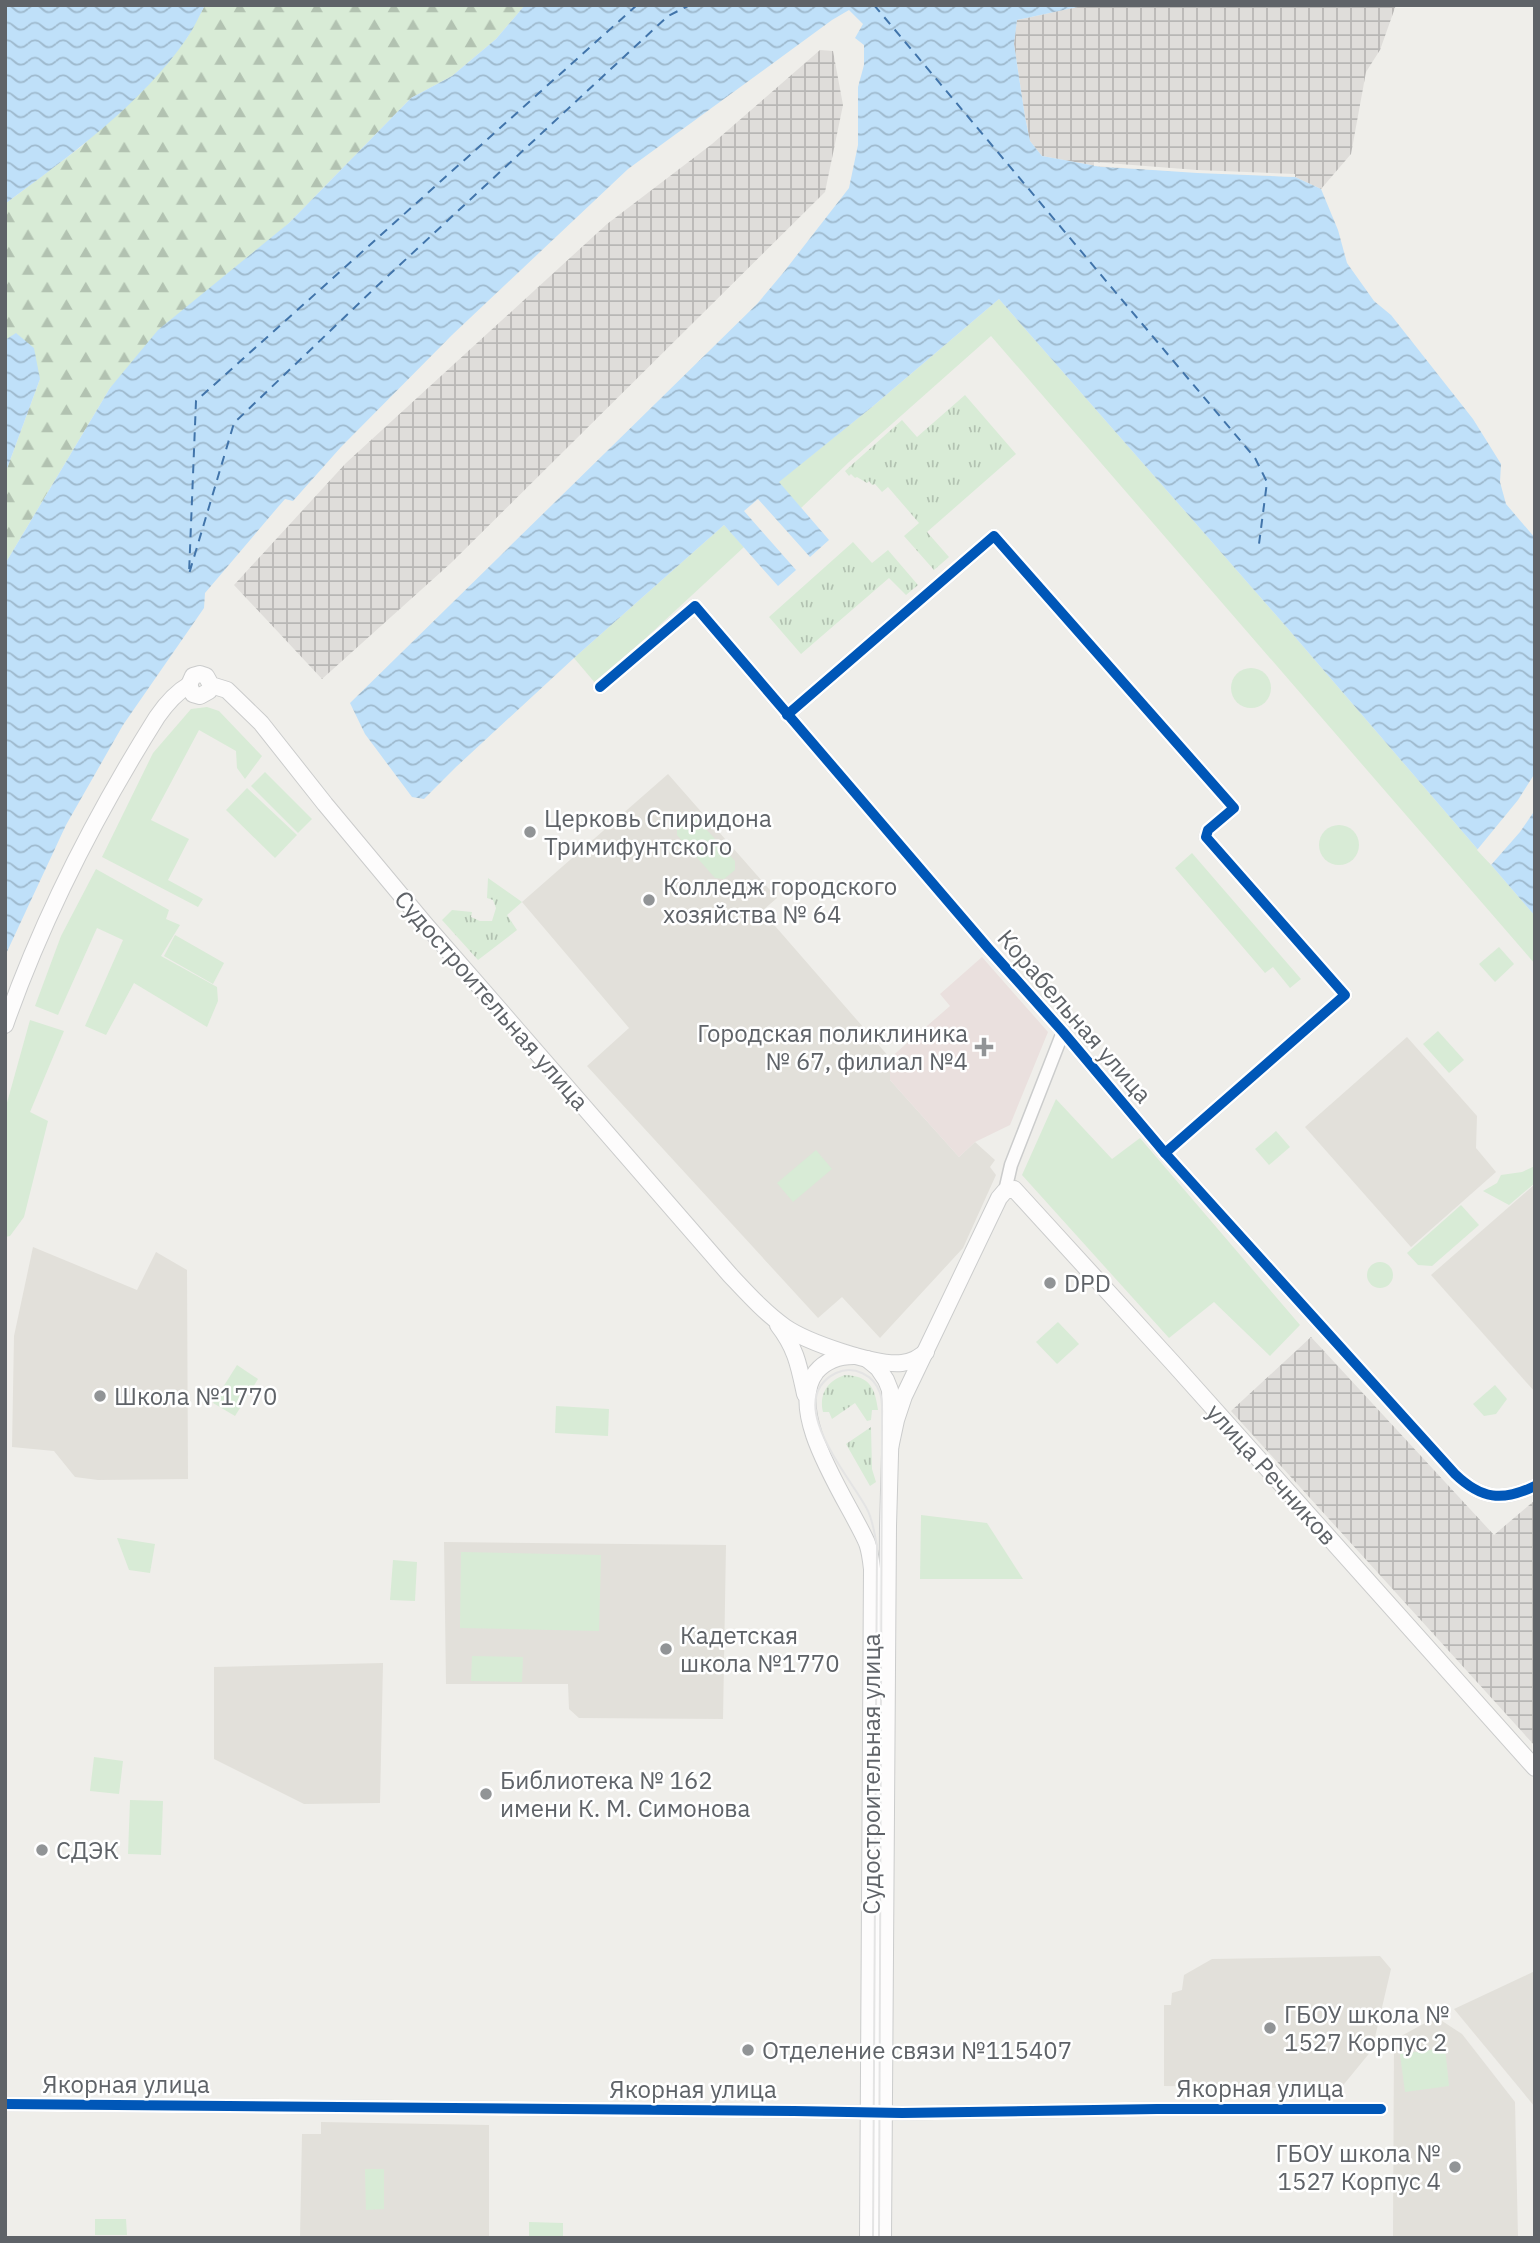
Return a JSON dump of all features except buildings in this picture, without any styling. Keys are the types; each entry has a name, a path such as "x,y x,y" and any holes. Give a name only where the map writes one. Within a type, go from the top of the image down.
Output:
{"street":[{"path":"787,715 994,536 1234,808 1208,830 1206,837 1345,995 1165,1153"},
{"name":"Корабельная улица","path":"600,687 695,606 1165,1153 1468,1486 1483,1494 1501,1497 1518,1494 1535,1486"},
{"name":"Судостроительная улица","path":"5,1025 33,956 86,841 157,717 178,691 189,685 193,694 200,696 209,691 211,685 227,690 261,723 425,924 730,1275 773,1318 790,1340 796,1353 813,1431 826,1466 869,1547 872,1569 876,2113 883,2238"},
{"path":"890,1448 904,1396 999,1198 1005,1191 1011,1165 1063,1032"},
{"name":"улица Речников","path":"1005,1191 1014,1189 1019,1193 1535,1768"},
{"path":"773,1318 800,1335 862,1357 878,1367 890,1390 890,1448"},
{"path":"807,1403 812,1378 819,1368 831,1360 842,1356 903,1363 916,1360 928,1350"},
{"name":"Судостроительная улица","path":"868,2238 876,2113 890,1448"},
{"path":"862,1533 877,1536 888,1526"},
{"name":"Якорная улица","path":"5,2104 876,2113 1381,2109"}],"shaded area":[{"path":"1087,5 1396,5 1380,50 1366,72 1351,154 1321,189 1295,177 1102,167 1042,156 1030,141 1025,117 1014,44 1017,20"},
{"path":"820,50 833,51 843,105 825,192 451,563 322,679 234,585 346,463 607,224 712,144"},
{"path":"668,774 777,898 762,911 890,1058 890,1080 959,1157 975,1142 995,1160 990,1167 996,1175 963,1248 880,1338 842,1297 818,1318 587,1066 629,1028 522,902"},
{"path":"982,957 1048,1032 1010,1125 975,1142 959,1157 890,1080 890,1058 950,1006 940,994"},
{"path":"1407,1037 1477,1116 1476,1148 1496,1172 1411,1247 1305,1127"},
{"path":"1535,1184 1535,1392 1431,1275"},
{"name":"Школа №1770","path":"33,1247 137,1290 156,1252 187,1270 188,1479 98,1480 75,1477 54,1451 12,1447 14,1336"},
{"path":"1311,1337 1494,1535 1535,1500 1535,1746 1231,1411"},
{"path":"444,1542 726,1545 723,1719 579,1718 569,1709 568,1684 446,1684"},
{"path":"383,1663 380,1803 304,1804 214,1759 214,1667"},
{"name":"ГБОУ школа № 1527 Корпус 2","path":"1380,1956 1391,1969 1372,2050 1340,2089 1164,2086 1164,2005 1171,2005 1172,1993 1182,1990 1184,1975 1212,1959"},
{"path":"1535,1971 1535,2107 1454,2009"},
{"name":"ГБОУ школа № 1527 Корпус 4","path":"1436,2017 1462,2034 1515,2102 1518,2238 1393,2238 1394,2040"},
{"path":"321,2122 489,2125 489,2238 300,2238 302,2134 321,2134"}],"green space":[{"path":"205,5 525,5 496,39 452,76 411,98 289,223 110,388 5,564 5,474 40,379 16,334 5,340 5,204 82,146 187,38"},
{"path":"999,299 1535,916 1535,964 991,336 801,508 778,482 872,407"},
{"path":"965,395 1016,454 927,532 949,557 934,570 904,536 919,523 888,487 882,492 875,484 855,478 851,474 849,476 845,471 902,420 917,437"},
{"path":"724,525 744,547 596,684 574,658"},
{"path":"853,542 872,563 888,550 918,585 906,595 889,578 801,654 769,617"},
{"path":"1251,668 1265,674 1271,688 1265,702 1251,708 1237,702 1231,688 1237,674"},
{"path":"207,707 219,711 262,756 245,779 237,768 236,751 199,730 151,820 189,839 168,880 203,899 198,907 102,857 153,753 191,709"},
{"path":"265,772 312,819 298,833 251,786"},
{"path":"247,788 297,835 275,858 226,810"},
{"path":"690,815 696,818 735,861 735,870 724,879 715,878 677,835 677,826"},
{"path":"1339,825 1353,831 1359,845 1353,859 1339,865 1325,859 1319,845 1325,831"},
{"path":"1192,853 1301,979 1290,988 1273,967 1265,973 1175,868"},
{"path":"96,869 169,910 166,919 180,925 161,956 217,987 218,1001 207,1027 134,983 106,1035 85,1026 123,940 97,928 58,1015 35,1006 61,936"},
{"path":"488,878 522,902 507,915 517,930 478,960 442,920 452,910 472,912 471,917 480,921 492,921 496,908 493,900 487,898"},
{"path":"175,935 224,963 213,984 164,956"},
{"path":"1499,947 1514,964 1495,982 1479,964"},
{"path":"30,1020 64,1031 30,1112 48,1121 24,1217 10,1236 5,1237 5,1110"},
{"path":"1438,1031 1464,1060 1449,1073 1423,1044"},
{"path":"1056,1099 1112,1159 1140,1138 1300,1325 1270,1356 1214,1302 1169,1338 1022,1175"},
{"path":"1276,1131 1290,1147 1269,1165 1255,1149"},
{"path":"816,1150 832,1169 793,1202 777,1183"},
{"path":"1535,1166 1535,1183 1509,1205 1483,1191 1497,1183 1501,1175 1522,1172"},
{"path":"1461,1205 1479,1225 1432,1266 1418,1265 1407,1253"},
{"path":"1380,1262 1389,1266 1393,1275 1389,1284 1380,1288 1371,1284 1367,1275 1371,1266"},
{"path":"1058,1322 1079,1344 1057,1364 1036,1342"},
{"path":"237,1365 258,1379 235,1416 213,1403"},
{"path":"845,1375 866,1381 873,1390 878,1410 872,1410 871,1420 867,1421 855,1403 832,1419 829,1412 823,1412 823,1394 833,1381"},
{"path":"1495,1385 1507,1399 1496,1414 1484,1416 1473,1404"},
{"path":"556,1406 609,1409 608,1436 555,1433"},
{"path":"871,1427 872,1469 876,1482 870,1486 846,1444"},
{"path":"921,1515 987,1523 1023,1579 920,1579"},
{"path":"117,1538 155,1544 150,1573 129,1570"},
{"path":"461,1552 601,1555 599,1631 460,1628"},
{"path":"393,1560 417,1562 415,1601 390,1600"},
{"path":"472,1656 523,1657 522,1682 471,1681"},
{"path":"94,1757 123,1761 119,1794 90,1791"},
{"path":"130,1800 163,1801 161,1855 128,1854"},
{"path":"1445,2048 1449,2086 1405,2092 1400,2054"},
{"path":"365,2169 384,2169 384,2209 366,2210"},
{"path":"95,2219 126,2219 127,2235 95,2235"},
{"path":"529,2222 563,2223 563,2238 529,2238"}],"water":[{"path":"5,5 205,5 187,38 169,62 126,107 54,168 5,204"},
{"path":"525,5 1087,5 1017,20 1014,44 1025,117 1030,141 1042,156 1102,167 1295,177 1321,189 1338,230 1347,263 1374,301 1391,315 1473,419 1501,464 1500,482 1506,504 1535,538 1535,916 999,299 779,482 829,540 810,557 758,499 744,511 796,570 778,586 724,525 574,658 424,799 412,797 365,734 350,703 757,304 849,188 858,145 858,87 864,65 864,45 855,38 863,24 849,10 628,169 452,335 341,447 293,501 285,499 205,593 204,608 123,725 66,825 5,956 5,564 110,388 158,330 289,223 411,98 452,76 496,39"},
{"path":"16,333 34,348 40,379 5,474 5,340"}],"pier":[{"path":"1094,162 1295,174 1295,177 1094,166"},
{"path":"1535,773 1535,810 1491,865 1477,850 1518,800"}],"ferry route":[{"path":"637,5 196,401 189,574 234,423 668,16 690,5"},
{"path":"874,5 1255,458 1267,482 1259,544"}],"tram line":[{"path":"873,2238 877,1545 867,1509 825,1440 817,1420 815,1401 821,1385 836,1373 850,1370 862,1373 873,1381 882,1399 879,2238"}],"cycle path":[{"path":"787,715 994,536 1234,808 1208,830 1206,837 1345,995 1165,1153"},
{"path":"600,687 695,606 1165,1153 1455,1474 1474,1489 1492,1495 1512,1494 1535,1486"},
{"path":"5,2104 902,2113 1381,2109"}],"place":[{"name":"Церковь Спиридона Тримифунтского","path":"530,832"},
{"name":"Колледж городского хозяйства № 64","path":"649,900"},
{"name":"Городская поликлиника № 67, филиал №4","path":"984,1047"},
{"name":"DPD","path":"1050,1283"},
{"name":"Школа №1770","path":"100,1396"},
{"name":"Кадетская школа №1770","path":"666,1649"},
{"name":"Библиотека № 162 имени К. М. Симонова","path":"486,1794"},
{"name":"СДЭК","path":"42,1850"},
{"name":"ГБОУ школа № 1527 Корпус 2","path":"1270,2028"},
{"name":"Отделение связи №115407","path":"748,2050"},
{"name":"ГБОУ школа № 1527 Корпус 4","path":"1455,2167"}]}
